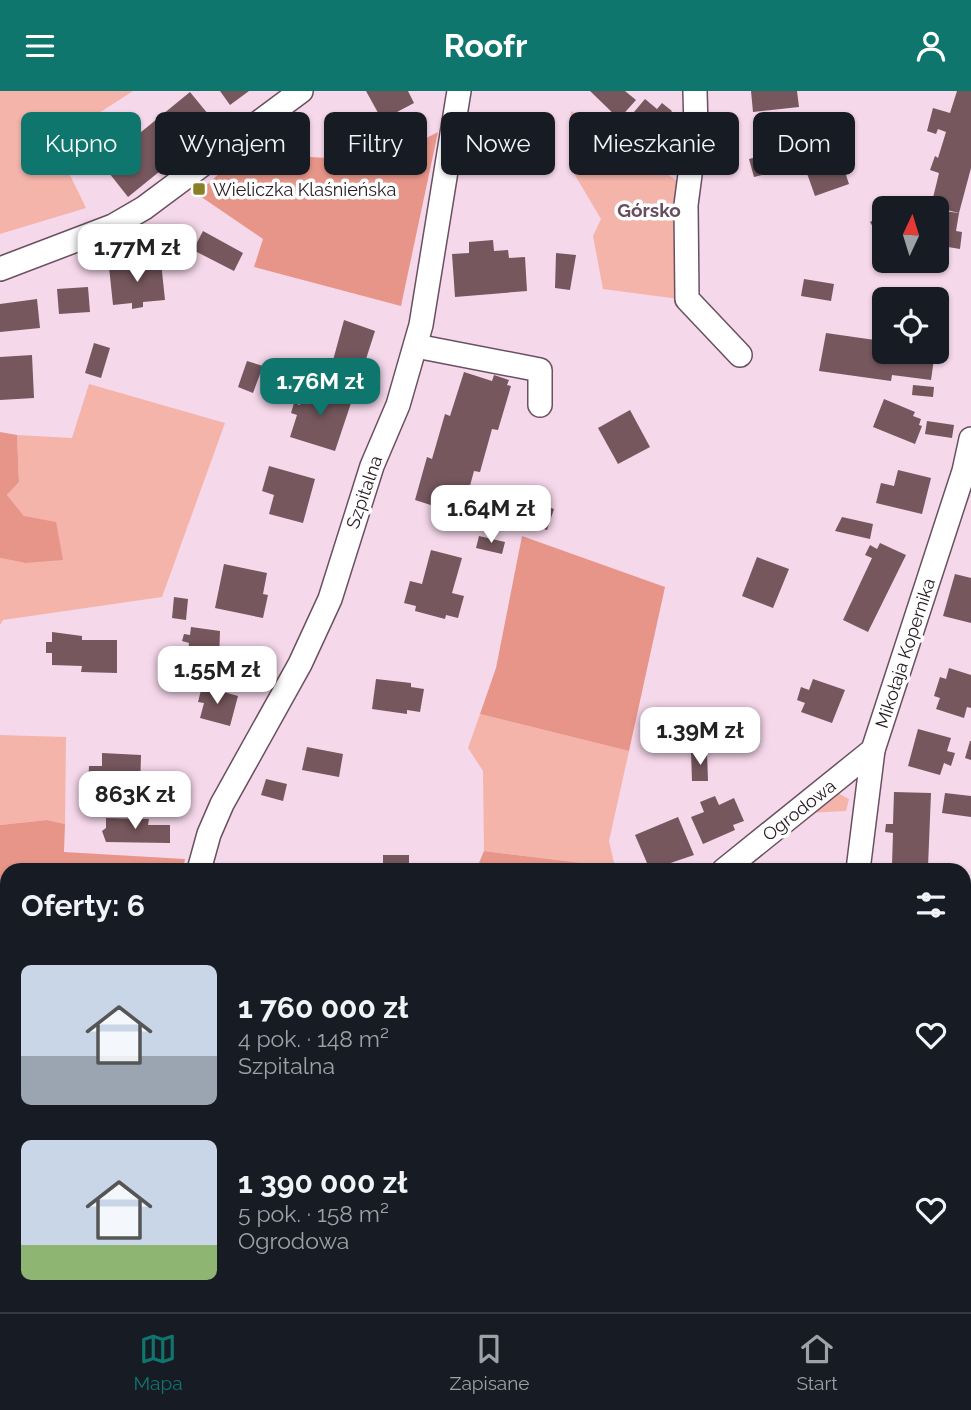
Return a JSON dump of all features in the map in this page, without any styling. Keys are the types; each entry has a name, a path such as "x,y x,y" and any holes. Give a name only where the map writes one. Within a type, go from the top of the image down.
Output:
{"street":[{"path":"0,269 113,226 144,208 301,91"},
{"name":"Szpitalna","path":"201,863 209,834 222,804 300,664 330,599 359,503 398,405 416,346 459,91"},
{"path":"695,91 696,129 686,205 687,299 740,355"},
{"path":"416,346 540,370 540,405"},
{"name":"Mikołaja Kopernika","path":"859,863 873,750 960,484 971,439"},
{"name":"Ogrodowa","path":"732,863 873,750"}],"shaded area":[{"path":"0,91 133,91 100,112 21,112 21,175 70,175 86,208 0,234"},
{"path":"438,132 401,306 254,267 263,239 197,194 218,175 310,175 310,157 324,158 324,175 427,175 427,138"},
{"path":"575,175 668,175 679,182 679,299 603,289 593,236 601,219"},
{"path":"89,384 225,423 162,597 3,620 0,625 0,558 25,563 24,516 7,495 19,482 17,435 72,438"},
{"path":"0,432 17,435 19,482 7,495 24,516 56,522 63,560 25,563 0,558"},
{"path":"522,536 665,587 629,751 480,714 496,668"},
{"path":"480,714 629,751 609,841 614,863 582,863 484,851 483,771 468,748"},
{"path":"0,735 66,737 65,824 47,820 0,825"},
{"path":"836,792 849,799 846,811 806,813"},
{"path":"47,820 65,824 64,852 185,859 184,863 0,863 0,825"},
{"path":"484,851 582,863 479,863"}],"building":[{"path":"220,91 249,91 230,105"},
{"path":"366,91 408,91 414,103 397,112 378,112"},
{"path":"590,91 625,91 636,100 625,112 612,112"},
{"path":"751,91 797,91 799,107 753,112"},
{"path":"957,91 971,91 971,168 959,213 949,210 949,196 933,196 939,173 930,170 935,156 938,158 946,132 938,129 936,134 927,131 933,108 950,113"},
{"path":"190,92 206,112 166,112"},
{"path":"645,99 657,109 662,103 672,111 671,112 634,112"},
{"path":"155,121 155,175 128,197 111,175 141,175 141,132"},
{"path":"753,158 753,173 749,159"},
{"path":"808,175 846,175 849,184 815,196"},
{"path":"949,212 959,213 956,231 962,232 960,249 949,247"},
{"path":"203,231 243,253 234,271 193,250"},
{"path":"493,240 494,251 508,250 509,258 525,257 527,291 455,297 452,254 469,253 469,242"},
{"path":"556,253 576,255 570,290 555,288"},
{"path":"161,262 165,300 143,302 143,307 132,309 132,303 113,305 109,267"},
{"path":"804,279 834,284 831,301 801,296"},
{"path":"88,287 90,312 59,314 57,289"},
{"path":"37,299 40,328 0,332 0,304"},
{"path":"344,320 375,331 358,384 329,375"},
{"path":"826,333 872,340 872,364 933,364 931,380 892,375 891,381 819,371"},
{"path":"94,343 110,348 101,378 85,373"},
{"path":"32,355 34,398 0,400 0,357"},
{"path":"247,361 263,366 253,393 238,387"},
{"path":"464,372 492,381 494,375 509,380 507,385 511,386 498,430 492,429 480,472 474,471 462,515 415,500 427,457 432,459 445,414 450,416"},
{"path":"307,385 352,400 335,451 290,437 297,415 291,413 294,403 300,405"},
{"path":"913,385 934,387 933,397 912,395"},
{"path":"884,399 915,412 913,416 921,419 919,425 922,426 915,444 873,427"},
{"path":"630,410 650,447 618,464 598,428"},
{"path":"927,421 954,425 952,438 925,434"},
{"path":"269,466 315,479 303,523 269,514 274,495 262,491"},
{"path":"898,470 931,478 922,514 876,503 881,483 894,486"},
{"path":"539,504 554,509 547,530 532,525"},
{"path":"842,517 873,524 870,539 835,531"},
{"path":"479,536 505,542 502,554 476,548"},
{"path":"880,543 906,555 868,632 843,620 872,558 865,555 870,545 877,549"},
{"path":"431,550 462,558 452,593 464,596 458,618 446,615 445,619 415,611 416,606 404,603 410,581 422,584"},
{"path":"757,557 789,569 773,608 742,596"},
{"path":"224,564 267,573 263,594 268,595 263,618 215,608"},
{"path":"955,574 971,578 971,623 943,616"},
{"path":"174,597 188,599 186,620 172,618"},
{"path":"191,627 220,631 219,661 187,657 189,643 182,641 184,634 190,635"},
{"path":"52,632 82,636 82,640 117,640 117,673 81,672 82,666 52,665 52,653 46,653 46,642 52,642"},
{"path":"949,668 971,675 971,708 967,707 964,718 936,709 940,698 934,696 940,677 946,679"},
{"path":"376,679 411,683 411,687 424,689 420,712 407,710 407,714 372,709"},
{"path":"813,679 845,690 832,723 801,712 805,703 797,700 801,687 809,690"},
{"path":"202,686 238,696 230,726 200,718 204,703 198,702"},
{"path":"918,729 951,738 947,751 955,753 951,766 944,763 940,775 908,766"},
{"path":"971,741 971,760 965,758"},
{"path":"307,747 343,754 339,777 302,770"},
{"path":"691,752 707,752 708,781 692,781"},
{"path":"102,753 141,755 140,791 88,787 89,766 102,766"},
{"path":"266,779 287,784 283,801 261,795"},
{"path":"894,792 931,793 928,863 892,863 893,833 885,832 886,824 893,824"},
{"path":"945,793 971,796 971,817 942,813"},
{"path":"715,796 719,805 734,798 744,821 733,825 735,830 703,844 691,817 704,812 700,802"},
{"path":"678,817 694,855 671,863 647,863 635,835"},
{"path":"106,818 149,819 148,825 170,825 170,843 106,842 102,831 106,828"},
{"path":"383,855 409,855 409,863 383,863"}],"place":[{"name":"Wieliczka Klaśnieńska","path":"199,189"}],"district":[{"name":"Górsko","path":"649,210"}]}
